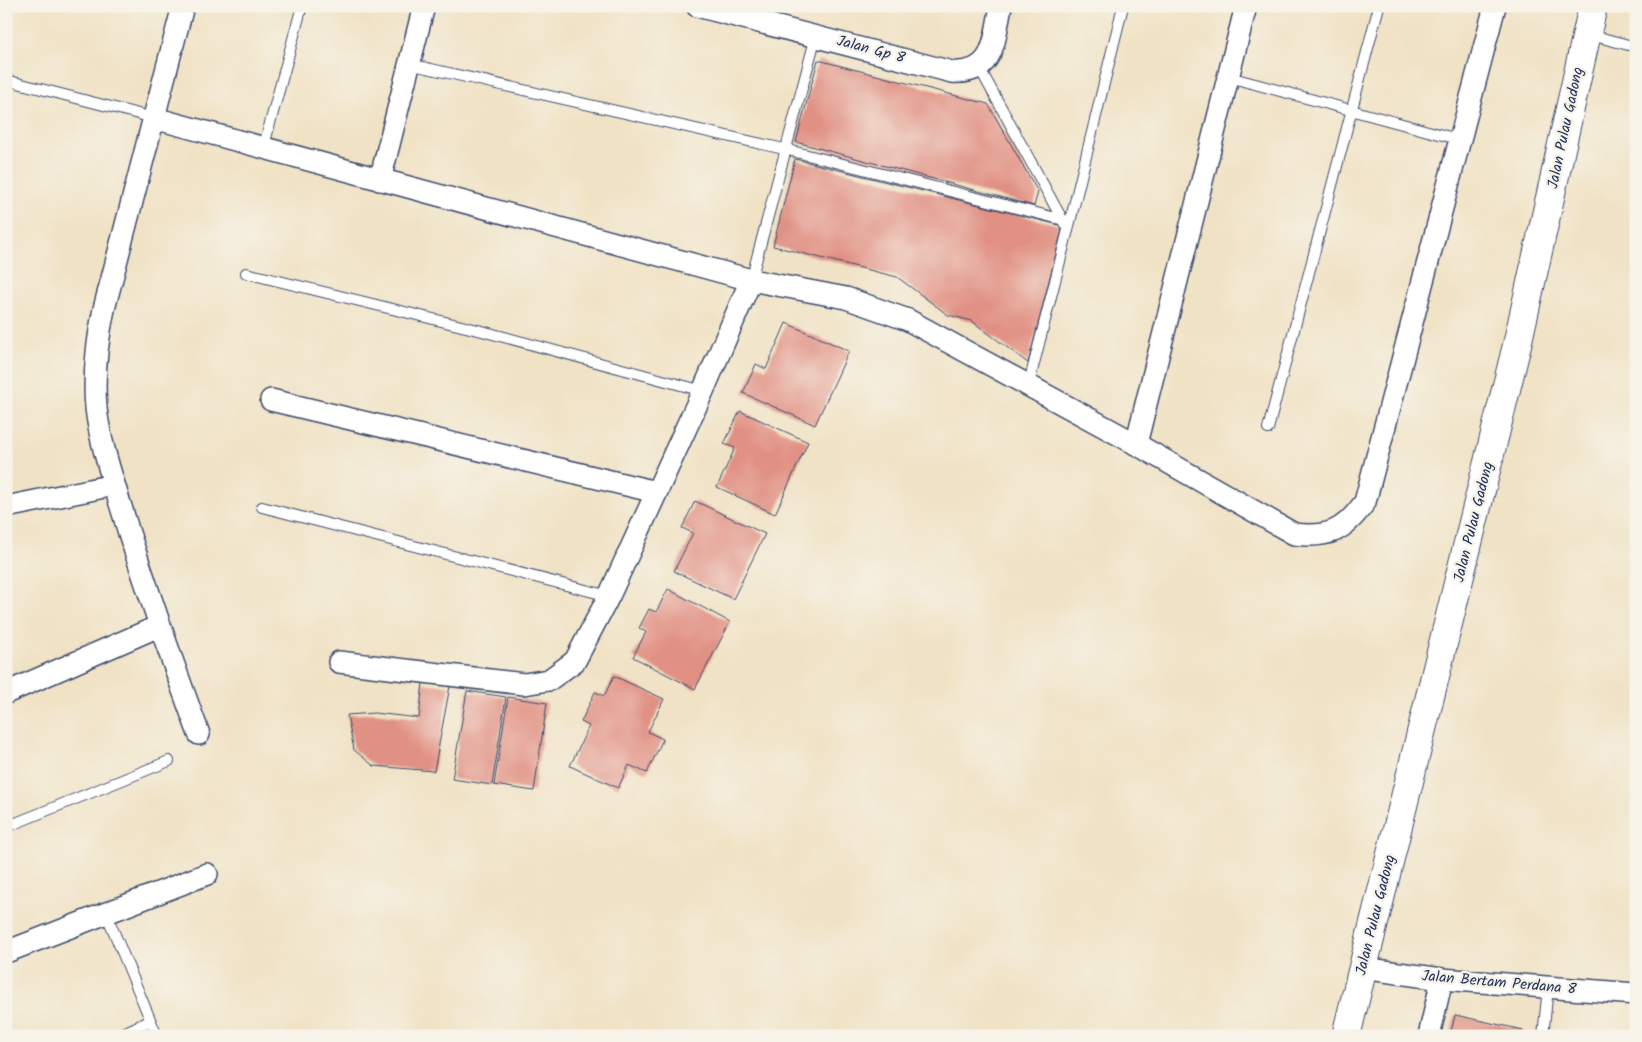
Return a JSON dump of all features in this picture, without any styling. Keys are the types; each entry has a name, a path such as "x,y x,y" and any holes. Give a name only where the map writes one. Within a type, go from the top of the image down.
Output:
{"main road":[{"name":"Jalan Pulau Gadong","path":"1346,1036 1517,346 1593,6"}],"street":[{"path":"183,6 98,339 95,376 96,409 114,485 159,626 199,734"},
{"path":"380,180 424,6"},
{"name":"Jalan Gp 8","path":"697,6 952,72 967,73 980,68"},
{"path":"980,68 992,48 1001,6"},
{"path":"1136,444 1246,6"},
{"path":"154,118 751,280 846,298 875,307 908,320 1028,387 1136,444 1294,534 1313,536 1330,534 1343,527 1365,502 1495,6"},
{"path":"339,662 524,684 549,680 575,661 609,596 703,392 751,280"},
{"path":"271,400 656,492"},
{"path":"6,507 114,485"},
{"path":"6,693 159,626"},
{"path":"6,952 207,874"},
{"name":"Jalan Bertam Perdana 8","path":"1362,968 1442,979 1636,994"},
{"path":"1429,1036 1442,979"}],"lane":[{"path":"263,149 302,6"},
{"path":"1028,387 1066,225 1123,6"},
{"path":"1268,429 1379,6"},
{"path":"1586,34 1636,46"},
{"path":"751,280 784,149 816,36"},
{"path":"410,64 784,149 1066,225"},
{"path":"980,68 1066,225"},
{"path":"1229,78 1461,140"},
{"path":"6,80 154,118"},
{"path":"246,273 482,331 703,392"},
{"path":"262,507 609,596"},
{"path":"6,827 169,761"},
{"path":"106,913 156,1036"},
{"path":"1543,1036 1548,988"},
{"path":"116,1036 150,1021"}],"building":[{"path":"818,60 988,104 1038,192 1034,206 796,142"},
{"path":"795,159 1063,226 1028,363 972,321 948,315 897,277 773,246"},
{"path":"786,323 849,351 815,425 743,393 756,364 766,369"},
{"path":"740,411 808,442 775,514 717,487 735,448 724,444"},
{"path":"695,501 765,534 733,599 674,571 693,533 682,528"},
{"path":"668,589 730,622 695,689 633,657 646,632 639,628 649,609 656,612"},
{"path":"614,676 664,699 648,732 663,739 647,773 629,765 618,788 570,766 589,726 581,722 595,692 604,696"},
{"path":"423,683 450,686 434,771 374,766 354,750 347,715 374,713 419,718"},
{"path":"467,691 506,697 492,785 452,779"},
{"path":"508,697 547,703 534,791 494,785"},
{"path":"1455,1015 1523,1030 1522,1036 1450,1036"}]}
